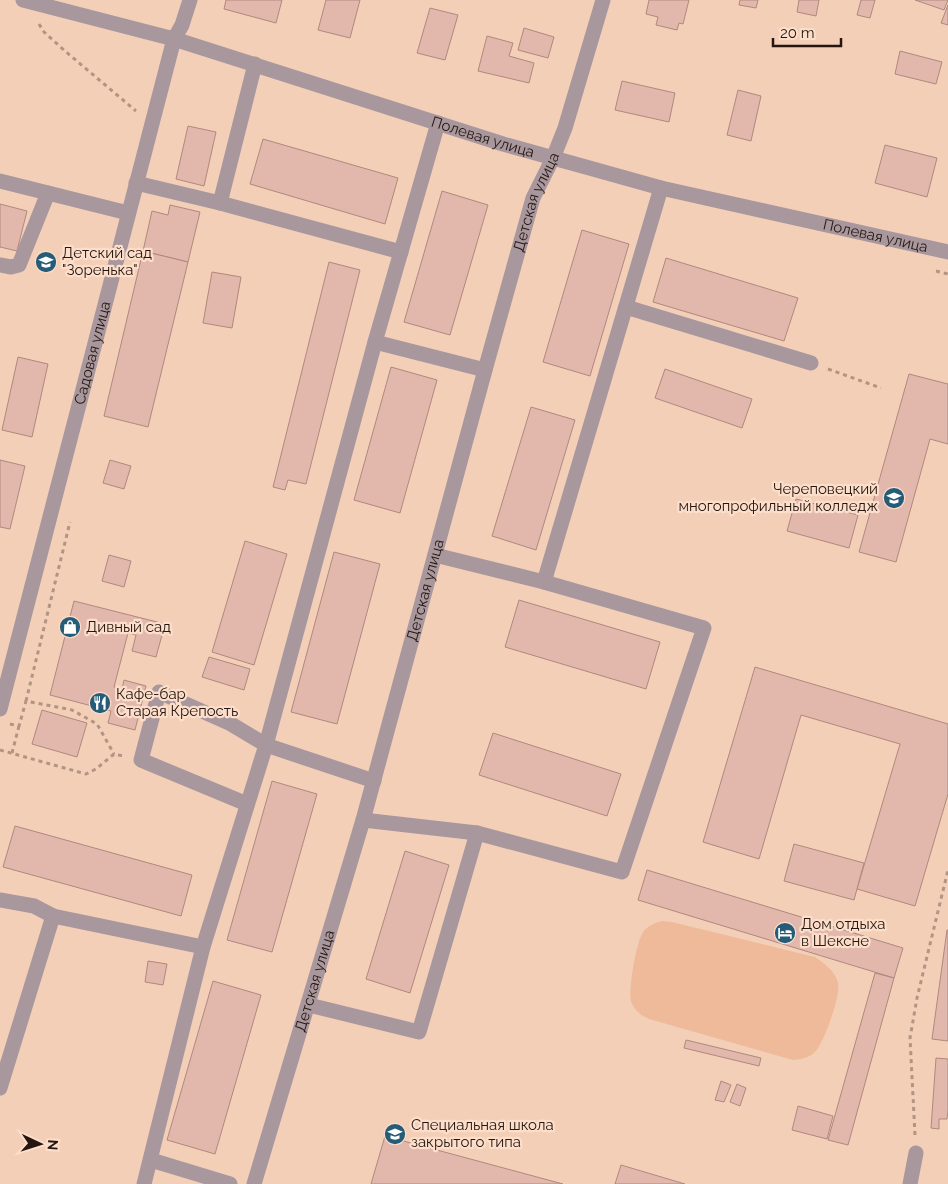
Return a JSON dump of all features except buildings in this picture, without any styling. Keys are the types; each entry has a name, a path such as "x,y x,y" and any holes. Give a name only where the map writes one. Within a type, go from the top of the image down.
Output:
{"street":[{"name":"Полевая улица","path":"24,0 174,39 438,123 661,188 948,252"},
{"name":"Садовая улица","path":"0,709 174,39 182,25 190,0"},
{"name":"Детская улица","path":"254,1184 363,820 533,198 566,128 603,0"},
{"path":"220,204 255,64"},
{"path":"144,1184 203,947 266,745 375,342 438,123"},
{"path":"0,181 128,213"},
{"path":"136,183 401,252"},
{"path":"544,582 661,188"},
{"path":"0,265 11,268 19,265 48,193"},
{"path":"626,307 811,363"},
{"path":"375,342 485,370"},
{"path":"363,820 477,833 622,872 704,628 544,582 435,555"},
{"path":"247,804 141,760 159,692 232,724 266,745 374,781"},
{"path":"309,1005 419,1032 477,833"},
{"path":"0,900 34,906 53,916 203,947"},
{"path":"0,1088 53,916"},
{"path":"910,1184 916,1153"},
{"path":"151,1160 230,1184"}],"path":[{"path":"24,0 44,32 132,110 153,120"},
{"path":"811,363 881,388"},
{"path":"12,754 26,701 72,710 97,724 114,754 141,760"},
{"path":"10,724 19,726"},
{"path":"0,750 86,774 96,769 114,754"},
{"path":"916,1153 910,1038 917,998 948,870"}],"shaded area":[{"path":"662,921 815,957 826,965 837,979 837,998 827,1030 814,1053 802,1059 793,1060 649,1019 638,1012 632,1004 630,995 637,949 644,931"}],"place":[{"name":"Детский сад \"Зоренька\"","path":"46,262"},
{"name":"Череповецкий многопрофильный колледж","path":"894,498"},
{"name":"Дивный сад","path":"70,627"},
{"name":"Кафе-бар Старая Крепость","path":"100,703"},
{"name":"Дом отдыха в Шекснe","path":"785,933"},
{"name":"Специальная школа закрытого типа","path":"395,1134"}]}
